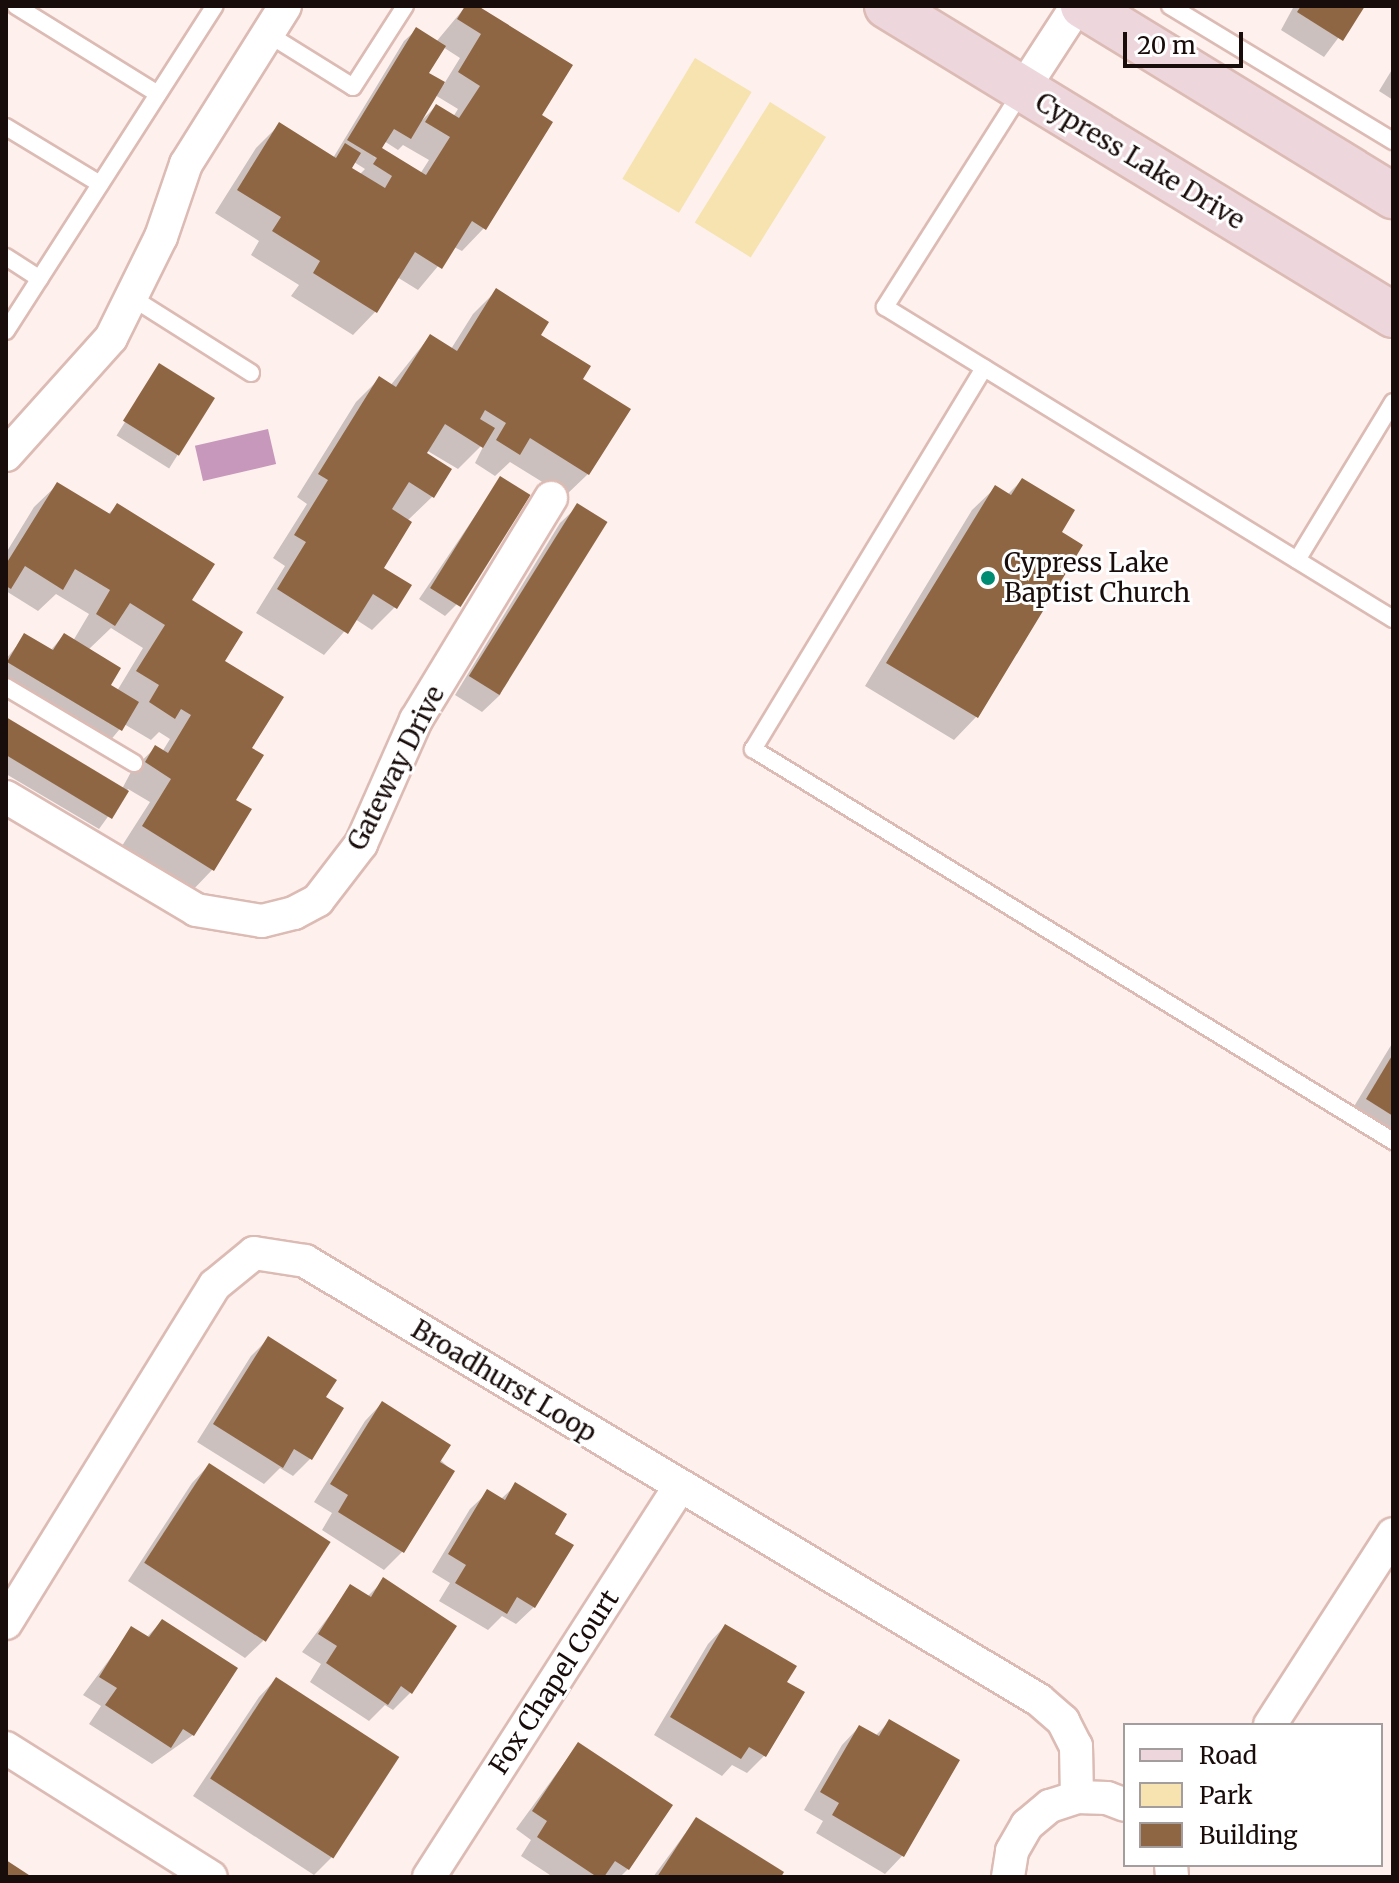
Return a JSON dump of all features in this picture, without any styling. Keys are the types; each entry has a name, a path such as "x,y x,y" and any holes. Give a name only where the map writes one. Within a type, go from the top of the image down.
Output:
{"main road":[{"name":"Cypress Lake Drive","path":"887,6 1393,315"},
{"path":"1080,6 1393,196"}],"street":[{"path":"6,455 111,338 161,237 186,164 285,6"},
{"path":"1023,89 1080,6"},
{"name":"Gateway Drive","path":"6,797 196,910 262,921 294,913 318,900 361,844 416,720 551,498"},
{"name":"Broadhurst Loop","path":"6,1623 215,1285 254,1253 305,1261 1039,1700 1063,1721 1076,1746 1077,1797"},
{"name":"Fox Chapel Court","path":"429,1877 679,1487"},
{"path":"1271,1723 1393,1534"},
{"path":"6,1748 211,1877"},
{"path":"1008,1877 1012,1851 1027,1825 1050,1806 1077,1797 1107,1798 1123,1804"}],"lane":[{"path":"16,6 158,94"},
{"path":"6,331 215,6"},
{"path":"268,34 353,87 405,6"},
{"path":"1170,6 1393,141"},
{"path":"1023,89 885,307 1393,619"},
{"path":"6,127 100,184"},
{"path":"6,257 40,279"},
{"path":"131,297 251,373"},
{"path":"984,368 753,749 1393,1141"},
{"path":"1297,560 1393,402"},
{"path":"6,687 134,763"}],"green space":[{"path":"695,58 752,92 679,213 622,179"},
{"path":"770,102 826,137 751,257 695,222"}],"shaded area":[{"path":"268,429 276,464 203,481 195,446"}],"building":[{"path":"465,6 478,6 573,65 542,115 553,122 486,230 472,221 442,269 415,252 377,313 313,273 320,261 272,231 281,217 237,190 279,122 336,158 345,143 361,153 352,168 385,188 392,176 373,164 377,158 347,140 416,27 446,46 429,73 445,82 411,139 394,129 382,148 426,175 450,137 425,122 436,104 459,118 480,86 458,72 481,34 457,19"},
{"path":"1301,6 1365,6 1343,41 1297,12"},
{"path":"496,288 549,322 541,335 591,366 583,379 631,409 589,475 530,438 520,455 496,440 506,423 485,410 480,419 495,428 483,448 445,424 427,453 452,469 434,498 409,482 392,509 412,522 384,568 412,585 397,609 373,594 348,634 277,589 306,542 294,535 328,480 318,474 379,376 396,387 430,334 457,351"},
{"path":"159,363 215,398 179,456 123,421"},
{"path":"500,476 531,495 461,607 430,588"},
{"path":"1022,478 1075,510 1062,532 1083,545 978,718 886,663 995,485 1011,495"},
{"path":"57,482 110,514 117,503 215,564 192,600 243,632 225,661 284,697 252,748 264,755 236,800 252,809 214,871 142,826 171,779 145,762 155,745 168,753 191,715 181,709 175,719 149,702 159,685 136,671 165,625 130,603 115,626 96,614 110,590 75,569 63,590 25,566 11,589 6,586 6,564"},
{"path":"577,503 608,522 499,695 469,676"},
{"path":"24,633 53,650 64,633 121,668 111,685 139,702 122,731 7,662"},
{"path":"6,717 129,791 112,819 6,755"},
{"path":"1393,1054 1393,1116 1366,1099"},
{"path":"268,1336 337,1380 326,1397 344,1408 312,1460 294,1449 283,1468 213,1424"},
{"path":"382,1401 451,1445 440,1462 455,1471 404,1553 338,1512 348,1495 330,1484"},
{"path":"209,1463 331,1542 266,1642 144,1563"},
{"path":"515,1482 567,1514 555,1534 574,1545 535,1608 517,1597 507,1614 455,1583 466,1565 448,1554 487,1489 505,1500"},
{"path":"383,1577 457,1626 412,1694 401,1686 388,1705 326,1663 337,1646 318,1634 350,1584 371,1597"},
{"path":"162,1619 238,1668 194,1736 183,1729 171,1748 105,1705 117,1688 99,1677 131,1626 149,1637"},
{"path":"725,1624 797,1666 787,1682 805,1692 766,1757 749,1747 741,1759 670,1717"},
{"path":"276,1677 399,1757 333,1859 210,1778"},
{"path":"889,1719 960,1760 904,1857 832,1815 839,1803 820,1792 859,1725 879,1736"},
{"path":"578,1742 673,1805 629,1870 615,1861 604,1877 597,1877 537,1837 547,1821 532,1811"},
{"path":"696,1817 784,1872 781,1877 657,1877"},
{"path":"6,1860 32,1877 6,1877"}],"place":[{"name":"Cypress Lake Baptist Church","path":"988,578"}]}
